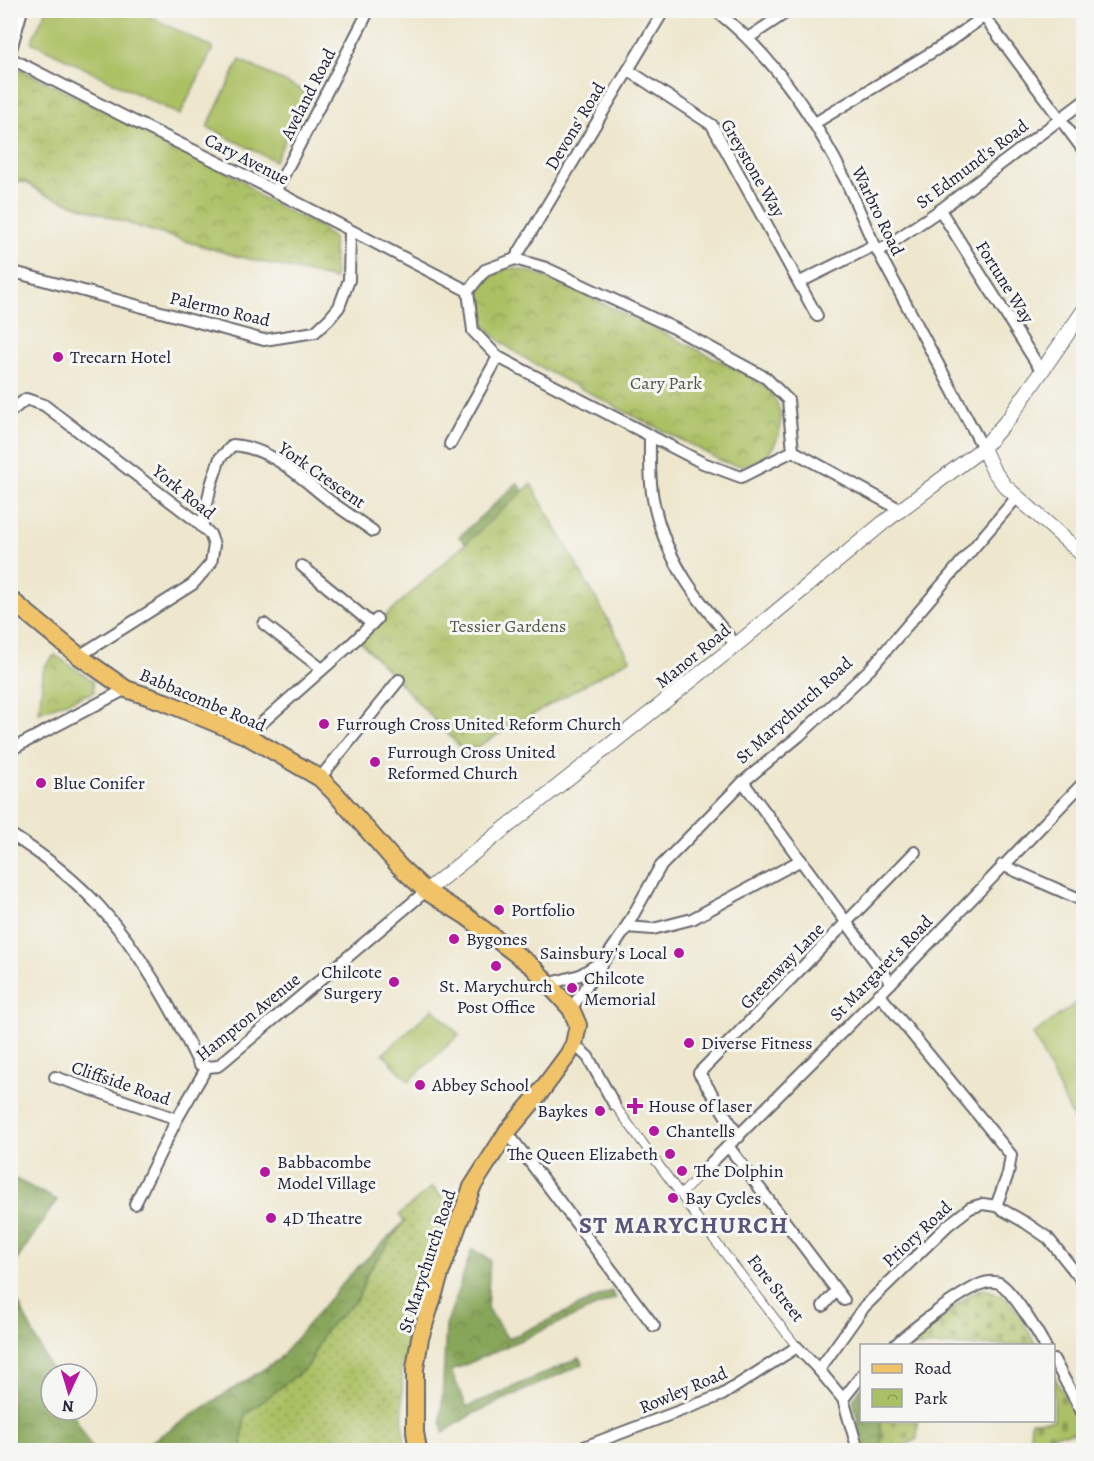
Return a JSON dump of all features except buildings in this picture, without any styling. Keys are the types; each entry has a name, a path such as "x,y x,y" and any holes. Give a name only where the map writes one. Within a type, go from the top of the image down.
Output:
{"main road":[{"name":"Babbacombe Road","path":"10,599 79,656 126,689 165,702 248,736 320,778 399,866 426,891"},
{"path":"426,891 466,916 525,960 571,1009 578,1025 574,1044"},
{"name":"St Marychurch Road","path":"418,1450 415,1432 415,1369 420,1338 441,1271 460,1223 466,1198 507,1132 539,1094 574,1044"}],"street":[{"path":"10,53 22,10"},
{"name":"Aveland Road","path":"275,192 369,10"},
{"name":"Devons' Road","path":"515,259 664,10"},
{"name":"Warbro Road","path":"715,10 748,38 778,72 815,123 845,179 877,248 983,448"},
{"path":"748,38 790,10"},
{"path":"815,123 947,43 981,13 993,10"},
{"path":"981,13 1083,151"},
{"name":"Cary Avenue","path":"10,58 468,291"},
{"name":"Greystone Way","path":"627,70 711,125 817,316"},
{"name":"St Edmund's Road","path":"877,248 940,210 1083,101"},
{"name":"Fortune Way","path":"940,210 1042,372"},
{"name":"Palermo Road","path":"10,271 264,340 315,332 339,307 349,280 350,232"},
{"path":"800,282 877,248"},
{"path":"515,259 546,268 676,329 766,378 788,400 793,451 741,477 703,463 498,357 472,331 468,291 485,270 515,259"},
{"name":"Manor Road","path":"426,891 736,645 857,547 883,523 983,448 1010,417 1083,310"},
{"path":"450,444 498,357"},
{"name":"York Road","path":"10,412 26,399 44,405 202,526 210,534 214,545 211,562 193,584 79,656"},
{"path":"650,435 653,499 667,547 680,573 708,613 736,645"},
{"name":"York Crescent","path":"202,526 210,485 220,458 233,445 251,447 296,472 330,501 373,531"},
{"path":"983,448 993,470 1005,486 1083,556"},
{"path":"793,451 901,510"},
{"name":"St Marychurch Road","path":"571,1009 607,958 660,867 743,782 799,736 870,669 1017,497"},
{"path":"248,736 374,621 302,566"},
{"path":"264,624 322,669"},
{"path":"320,778 399,680"},
{"path":"10,750 126,689"},
{"path":"743,782 891,983"},
{"name":"St Margaret's Road","path":"700,1174 891,983 1083,782"},
{"path":"10,834 43,855 98,905 123,936 161,992 200,1064 207,1067"},
{"name":"Greenway Lane","path":"739,1137 699,1073 915,852"},
{"path":"626,927 653,929 692,919 801,860"},
{"path":"1002,865 1083,901"},
{"name":"Hampton Avenue","path":"135,1204 177,1119 207,1067 218,1066 426,891"},
{"name":"St Marychurch Road","path":"548,984 580,975 607,958"},
{"path":"879,994 1011,1155 1008,1174 996,1206 1048,1238 1083,1283"},
{"name":"Fore Street","path":"574,1044 588,1057 614,1104 688,1206 797,1347 843,1399 858,1450"},
{"name":"Cliffside Road","path":"55,1077 177,1119"},
{"path":"507,1132 654,1326"},
{"path":"728,1146 840,1296 823,1306"},
{"path":"681,1195 700,1174"},
{"name":"Priory Road","path":"819,1370 864,1307 948,1225 970,1208 982,1204 996,1206"},
{"path":"897,1344 950,1303 981,1284 991,1281 1000,1284 1032,1321 1044,1344"},
{"name":"Rowley Road","path":"576,1450 722,1395 797,1347"},
{"path":"1055,1364 1083,1416"},
{"path":"843,1399 860,1376"}],"green space":[{"path":"137,10 213,48 180,115 31,42 46,11"},
{"path":"240,60 308,93 275,161 207,127"},
{"path":"10,64 241,179 260,197 320,227 333,238 335,279 236,256 142,228 44,194 27,183 11,180"},
{"name":"Cary Park","path":"509,268 519,269 557,282 754,379 770,392 777,404 780,418 780,431 768,454 745,465 726,463 565,380 506,346 483,323 478,301 483,283"},
{"path":"517,483 523,491 467,544 459,537"},
{"name":"Tessier Gardens","path":"531,484 630,659 466,753 359,640"},
{"path":"55,655 93,681 94,692 39,712 44,667"},
{"path":"1083,998 1083,1132 1078,1129 1033,1034"},
{"path":"433,1008 459,1035 409,1081 383,1054"},
{"path":"13,1178 57,1200 11,1266 10,1182"},
{"path":"432,1187 446,1200 444,1225 410,1324 402,1374 403,1429 406,1450 241,1450 245,1415 308,1366 324,1332 358,1298 368,1272 404,1221 399,1215"},
{"path":"403,1223 368,1272 358,1298 324,1332 308,1366 245,1415 241,1450 138,1450 278,1360 348,1277"},
{"path":"472,1249 490,1260 487,1308 508,1339 611,1291 616,1298 451,1371 467,1407 579,1358 583,1364 472,1414 443,1433 441,1421 446,1326"},
{"path":"11,1288 47,1362 39,1362 39,1422 78,1422 93,1450 11,1450"},
{"path":"980,1289 1001,1295 1015,1308 1035,1344 910,1344 969,1295"},
{"path":"1055,1378 1082,1429 1081,1433 1058,1434 1038,1441 1030,1437 1031,1422 1055,1422"},
{"path":"860,1389 860,1422 881,1422 882,1450 863,1450 853,1400"},
{"path":"881,1422 918,1422 917,1439 896,1450 882,1450"}],"place":[{"name":"Trecarn Hotel","path":"58,357"},
{"name":"Furrough Cross United Reform Church","path":"324,724"},
{"name":"Furrough Cross United Reformed Church","path":"375,762"},
{"name":"Blue Conifer","path":"41,783"},
{"name":"Portfolio","path":"499,910"},
{"name":"Bygones","path":"454,939"},
{"name":"Sainsbury's Local","path":"679,953"},
{"name":"St. Marychurch Post Office","path":"496,966"},
{"name":"Chilcote Surgery","path":"394,982"},
{"name":"Chilcote Memorial","path":"572,988"},
{"name":"Diverse Fitness","path":"689,1043"},
{"name":"Abbey School","path":"420,1085"},
{"name":"House of laser","path":"635,1106"},
{"name":"Baykes","path":"600,1111"},
{"name":"Chantells","path":"654,1131"},
{"name":"The Queen Elizabeth","path":"670,1154"},
{"name":"The Dolphin","path":"682,1171"},
{"name":"Babbacombe Model Village","path":"265,1172"},
{"name":"Bay Cycles","path":"673,1198"},
{"name":"4D Theatre","path":"271,1218"}],"district":[{"name":"ST MARYCHURCH","path":"684,1225"}]}
